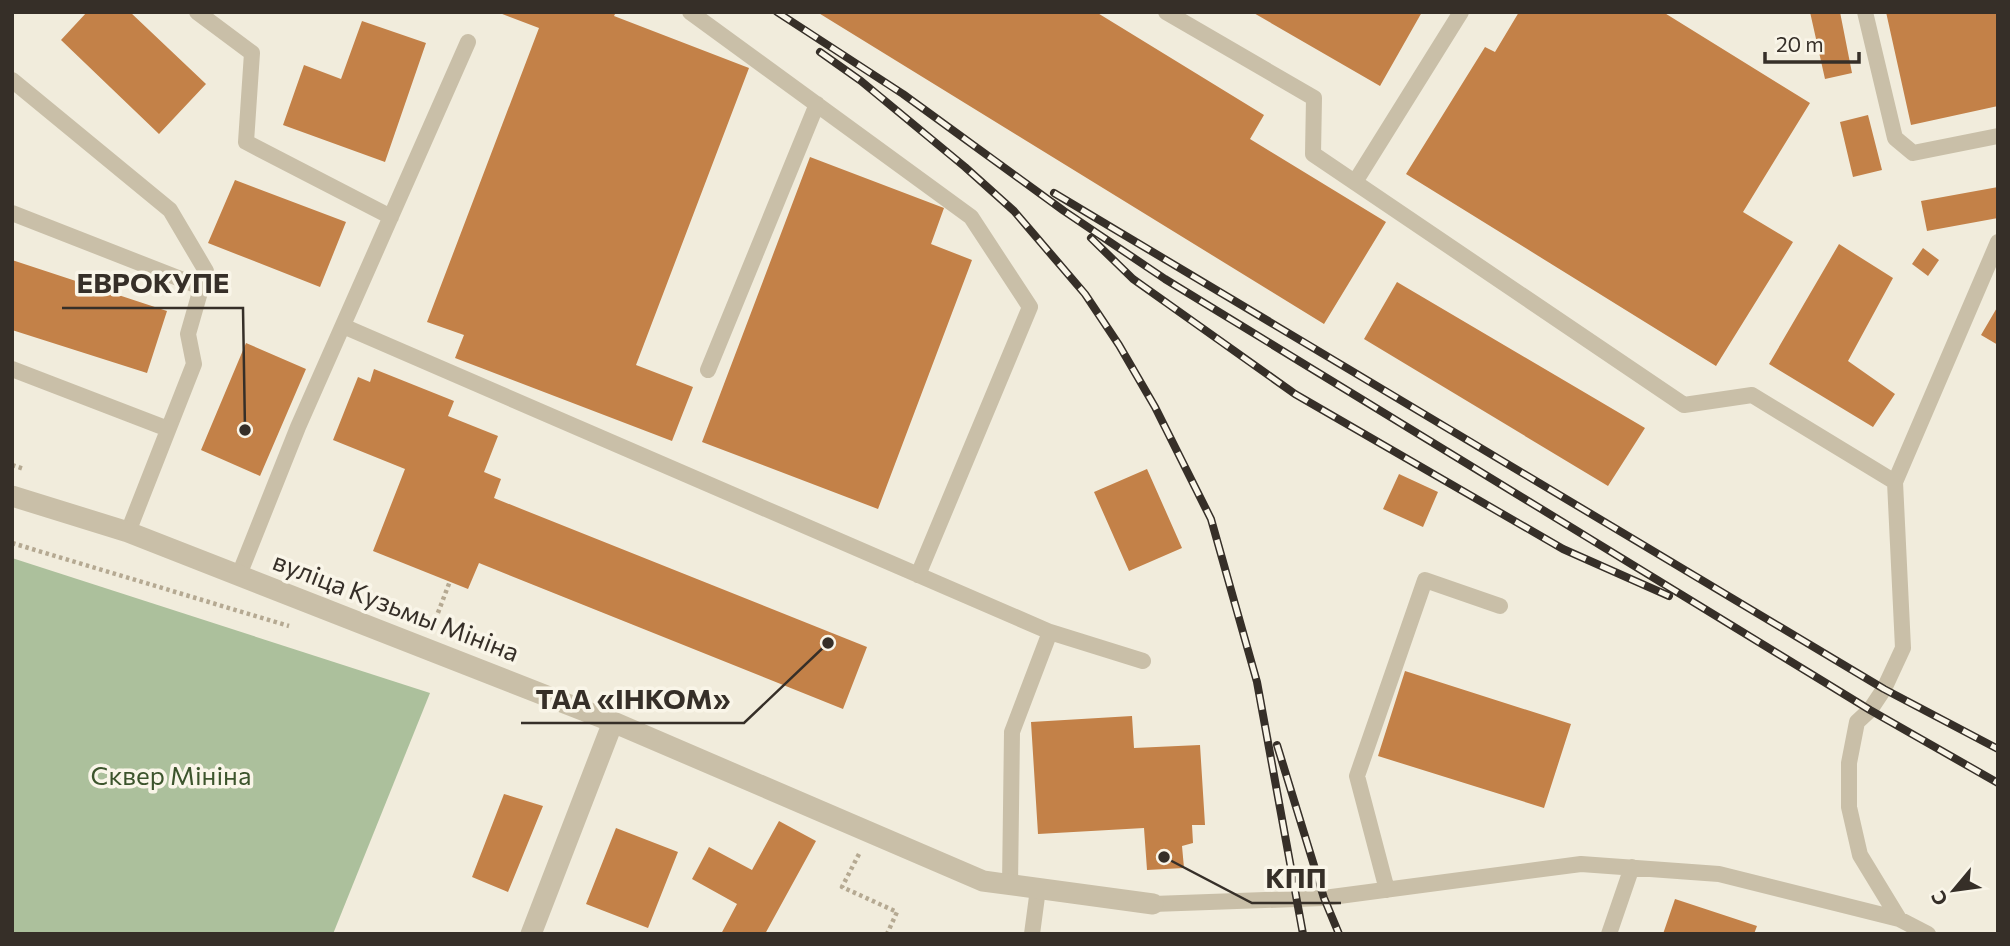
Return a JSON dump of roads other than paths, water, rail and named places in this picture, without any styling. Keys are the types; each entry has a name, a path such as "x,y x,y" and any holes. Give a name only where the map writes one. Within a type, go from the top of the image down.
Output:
{"street":[{"name":"вуліца Кузьмы Мініна","path":"12,496 128,532 613,722 983,881 1153,904"},
{"path":"531,934 613,722"}],"lane":[{"path":"197,12 218,19 252,53 246,142 391,217"},
{"path":"690,12 971,217 1030,307 918,575"},
{"path":"1166,12 1314,98 1313,154 1684,405 1752,395 1895,482"},
{"path":"1355,182 1461,12"},
{"path":"1866,12 1895,138 1913,153 1998,135"},
{"path":"239,575 298,427 468,42"},
{"path":"12,80 170,210 206,271 187,334 194,364 128,532"},
{"path":"708,370 817,104"},
{"path":"12,213 201,287"},
{"path":"1899,919 1860,855 1849,807 1850,762 1857,722 1870,710 1884,689 1903,648 1895,482 1998,242"},
{"path":"343,326 1050,632 1143,661"},
{"path":"12,369 168,429"},
{"path":"1388,890 1357,776 1425,580 1500,606"},
{"path":"1010,885 1012,732 1050,632"},
{"path":"1153,904 1324,898 1581,864 1719,874 1899,919 1928,934"},
{"path":"1609,934 1632,867"},
{"path":"1032,934 1038,889"},
{"path":"1890,934 1899,919"}],"railway":[{"path":"777,12 903,94 1064,211 1165,279 1870,710 1998,783"},
{"path":"820,52 861,81 1014,211 1085,294 1155,407 1211,519 1257,682 1303,934"},
{"path":"1054,193 1884,689 1998,749"},
{"path":"1091,238 1133,279 1295,394 1563,549 1669,596"},
{"path":"1277,745 1324,898 1339,934"}],"place":[{"name":"ЕВРОКУПЕ","path":"245,430"},
{"name":"ТАА «ІНКОМ»","path":"828,643"},
{"name":"КПП","path":"1164,857"}],"park label":[{"name":"Сквер Мініна","path":"171,776"}]}
